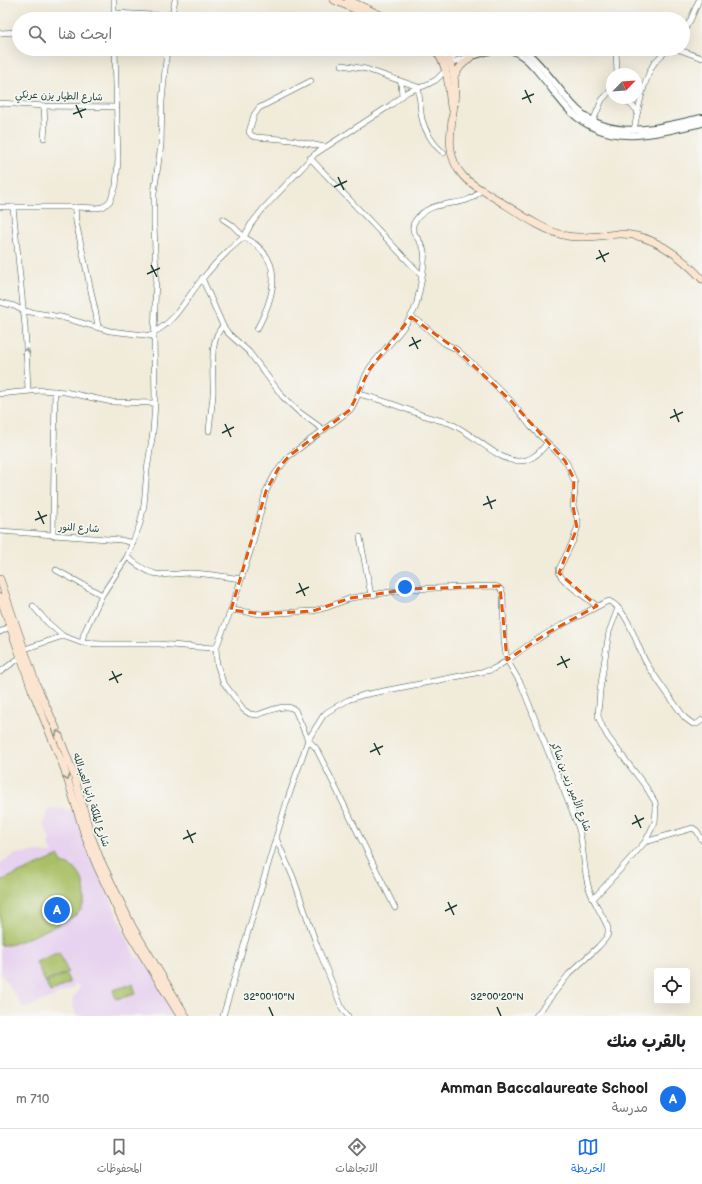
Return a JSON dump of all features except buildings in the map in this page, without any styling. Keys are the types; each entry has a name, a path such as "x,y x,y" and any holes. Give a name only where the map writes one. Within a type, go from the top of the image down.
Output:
{"main road":[{"path":"334,0 361,12"},
{"path":"348,0 374,12"},
{"path":"440,56 454,76 454,98 450,138 453,160 466,179 481,190 537,223 559,234 576,237 624,234 636,236 659,244 672,253 702,279"},
{"path":"444,56 452,114"},
{"path":"454,76 468,56"},
{"name":"شارع الملكة رانيا العبدالله","path":"0,579 36,684 66,755 77,786 90,833 103,865 132,926 186,1016"},
{"name":"شارع الملكة رانيا العبدالله","path":"0,597 32,690 64,768 85,836 96,864 129,933 180,1016"}],"street":[{"path":"114,0 114,12"},
{"path":"172,12 175,0"},
{"path":"690,21 699,0"},
{"path":"0,33 12,32"},
{"path":"690,54 702,58"},
{"path":"0,207 96,208 103,207 108,204 113,197 116,186 118,160 118,106 115,56"},
{"path":"82,643 84,633 102,595 127,557 140,524 144,505 155,404 154,334 156,276 154,194 161,145 162,101 166,56"},
{"path":"0,302 24,311 61,317 110,331 154,334 172,317 202,278 234,245 244,238 251,224 260,212 310,158 324,147 391,105 407,92 436,80 446,63 465,56"},
{"path":"521,56 526,59 570,111 588,125 600,130 618,135 636,135 702,123"},
{"path":"530,56 540,65 573,106 593,121 614,129 634,130 702,118"},
{"path":"616,56 617,68"},
{"path":"634,130 638,111 653,65 661,56"},
{"path":"342,65 366,69 418,87"},
{"path":"311,81 259,108 254,115 249,132 250,135 256,137 292,140 324,147"},
{"path":"401,82 402,96"},
{"path":"418,87 423,120 433,142 444,153"},
{"path":"593,121 600,103 606,96"},
{"name":"شارع الطيار يزن عرنكي","path":"0,103 44,106 118,106"},
{"path":"630,104 638,111"},
{"path":"44,106 44,138"},
{"path":"310,158 421,275"},
{"path":"395,908 316,748 308,740 295,710 291,707 285,707 254,716 244,710 220,676 216,664 216,648 231,610 251,549 266,491 275,474 289,456 350,410 359,394 369,370 411,317 417,303 425,252 413,230 415,221 429,208 468,200 478,194 481,190"},
{"path":"13,207 24,311 28,390"},
{"path":"75,207 76,222 98,327"},
{"path":"223,219 232,225 244,238 255,243 262,249 270,264 273,274 270,300 257,329"},
{"path":"202,278 228,334 249,352 283,397 299,412 324,430"},
{"path":"411,317 420,322 444,343 456,350 481,372 511,401 531,427 566,463 574,478 575,486 573,506 578,521 578,528 559,569 560,575 567,583 596,606"},
{"path":"209,432 213,395 213,356 218,333 223,326"},
{"path":"0,394 28,390 55,391 112,402 155,404"},
{"path":"52,536 55,391"},
{"path":"359,394 378,398 422,415 449,423 477,439 508,460 518,461 533,458 539,454 547,444"},
{"name":"شارع النور","path":"0,531 121,540 133,543"},
{"path":"231,610 262,614 313,611 351,598 371,595 360,537"},
{"path":"127,557 153,574 211,574 241,579"},
{"path":"56,570 102,595"},
{"name":"شارع الأمير زيد بن شاكر","path":"371,595 423,588 498,586 503,595 504,642 507,660 522,688 578,826 583,845 588,883 593,899 608,928 608,934 598,946 569,974 536,1016"},
{"path":"223,1016 276,838 308,740 323,716 334,707 348,700 380,691 491,670 549,632 596,606 609,601 618,608 627,620 646,663 679,710 691,723 697,724 702,720"},
{"path":"33,606 46,622 63,636 82,643 159,644 216,648"},
{"path":"593,899 645,842 655,822 655,802 635,772 608,737 598,716 604,656 610,626 618,608"},
{"path":"0,632 10,626"},
{"path":"25,649 63,636"},
{"path":"0,672 18,659"},
{"path":"645,842 693,828 697,831 702,840"},
{"path":"276,838 292,877 316,944 342,1008 348,1016"}],"highlighted area":[{"path":"411,317 456,349 511,401 565,461 574,479 573,506 577,528 559,573 597,606 549,632 507,660 500,586 410,589 351,598 313,611 262,614 231,610 266,491 278,469 289,456 350,410 369,370"}],"shaded area":[{"path":"50,808 72,810 136,959 142,956 178,1016 76,1016 72,1000 80,987 76,984 73,984 75,987 24,1009 0,972 0,863 16,854 35,852 53,853 48,842 50,840 44,824 46,814"}],"green space":[{"path":"59,856 62,863 69,865 82,878 85,895 84,903 80,911 73,917 33,936 9,945 0,945 0,881"},
{"path":"59,952 68,972 45,982 36,962"},
{"path":"66,974 70,983 50,992 46,983"},
{"path":"133,984 136,994 116,999 113,990"}],"place":[{"name":"Amman Baccalaureate School","path":"57,910"}]}
